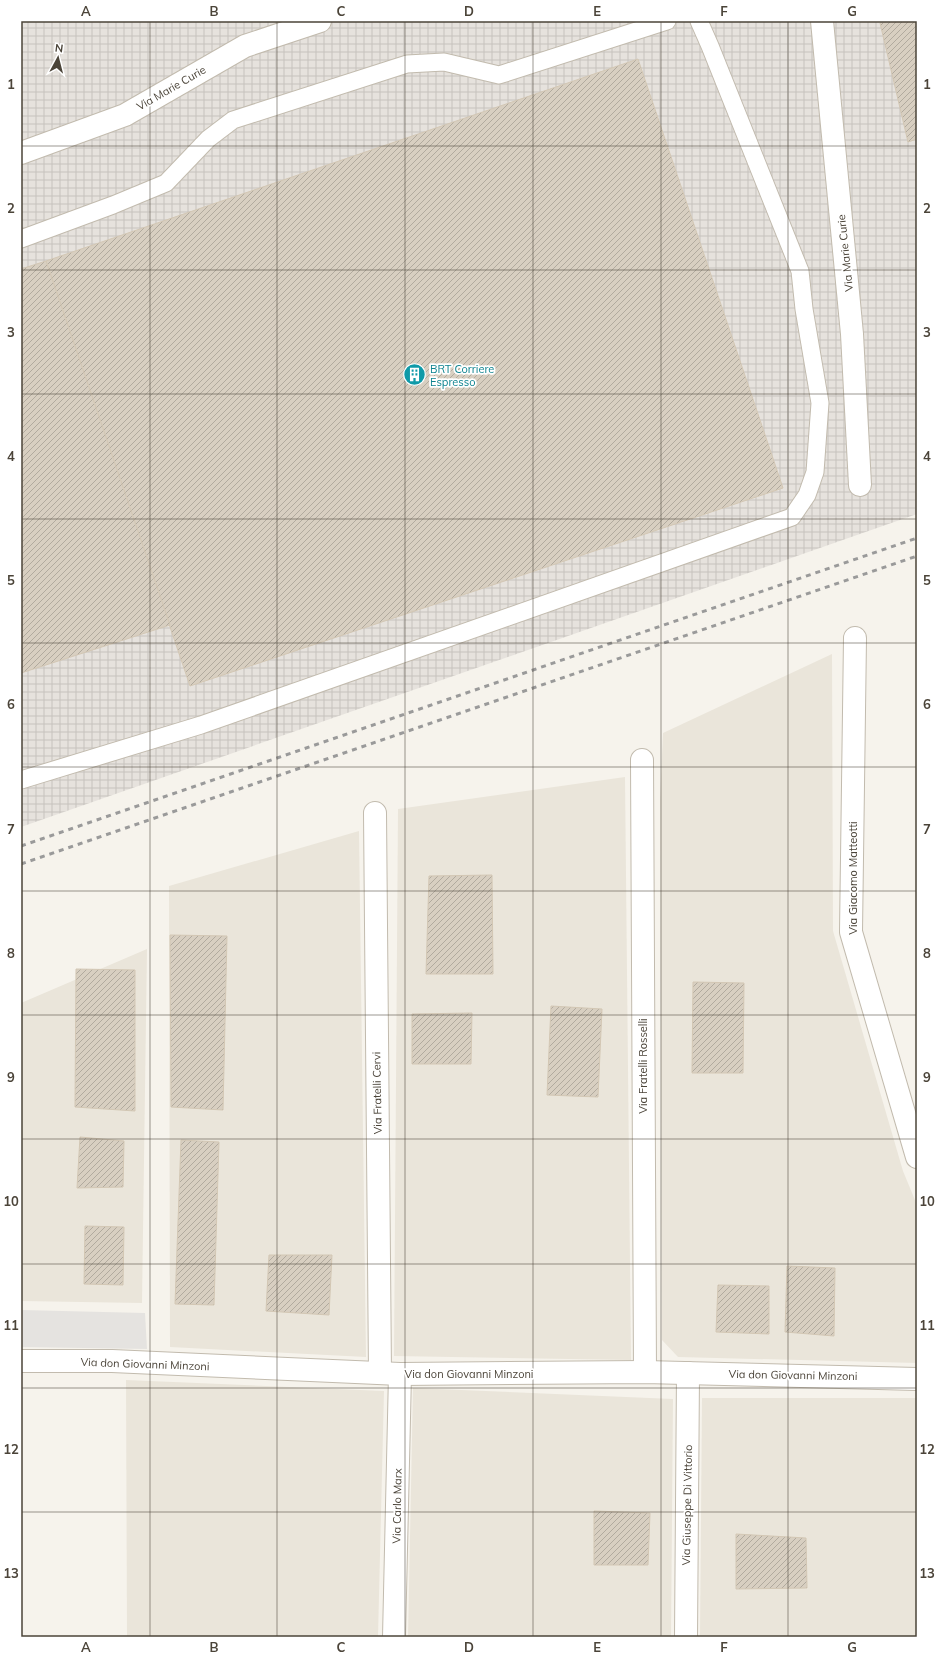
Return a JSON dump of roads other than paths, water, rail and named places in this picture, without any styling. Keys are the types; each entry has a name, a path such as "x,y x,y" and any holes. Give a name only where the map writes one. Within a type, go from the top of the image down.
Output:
{"street":[{"name":"Via Marie Curie","path":"21,153 124,115 245,46 320,21"},
{"name":"Via Marie Curie","path":"822,21 852,334 860,485"},
{"name":"Via Giacomo Matteotti","path":"855,638 851,932 917,1157"},
{"name":"Via Fratelli Rosselli","path":"642,760 645,1372"},
{"name":"Via Fratelli Cervi","path":"375,813 390,1374"},
{"name":"Via don Giovanni Minzoni","path":"21,1360 112,1361 390,1374 645,1372 917,1378"},
{"name":"Via Giuseppe Di Vittorio","path":"686,1637 688,1373"},
{"name":"Via Carlo Marx","path":"390,1374 394,1637"}],"lane":[{"path":"21,239 113,205 166,183 208,139 233,120 407,64 444,62 499,75 667,21"},
{"path":"21,780 201,725 792,517 807,495 815,472 820,403 804,309 800,271 699,21"}],"railway":[{"path":"21,846 917,538"},
{"path":"21,864 917,556"}],"place":[{"name":"BRT Corriere Espresso","path":"415,375"}]}
